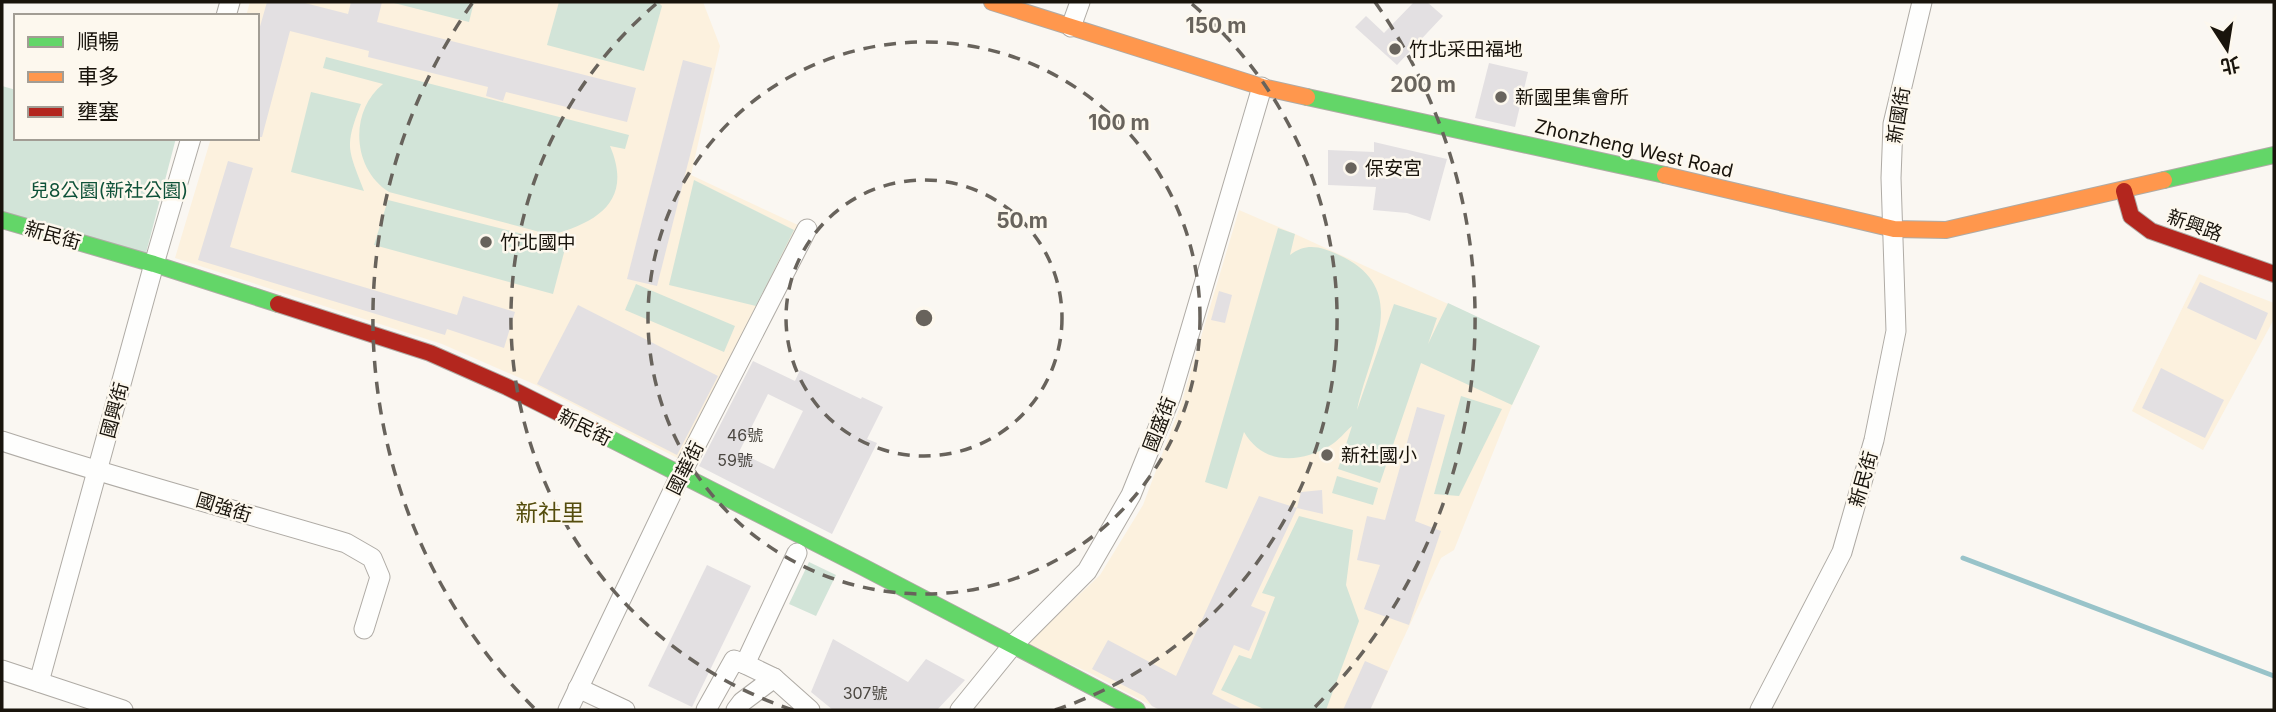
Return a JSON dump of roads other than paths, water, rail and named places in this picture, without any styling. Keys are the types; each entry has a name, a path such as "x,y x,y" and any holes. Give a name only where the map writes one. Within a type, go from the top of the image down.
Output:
{"street":[{"name":"Zhonzheng West Road","path":"992,2 1262,87 1577,154 1894,229 1946,229 2124,191 2274,155"},
{"path":"1072,27 1080,2"},
{"name":"新國街","path":"1894,229 1891,178 1893,124 1922,2"},
{"name":"國盛街","path":"960,710 1012,646 1087,571 1131,495 1171,396 1262,87"},
{"name":"國興街","path":"39,682 190,140"},
{"name":"新興路","path":"2124,191 2131,216 2151,231 2274,274"},
{"name":"新民街","path":"2,220 154,264 430,354 507,387 863,567 1137,710"},
{"name":"國華街","path":"568,710 681,476 807,229"},
{"name":"新民街","path":"1760,710 1842,552 1874,440 1896,331 1894,229"},
{"name":"國強街","path":"2,441 97,472 346,543 372,558 380,577 364,629"},
{"path":"745,664 797,553"},
{"path":"706,710 734,660 774,678 810,710"},
{"path":"2,670 123,710"},
{"path":"736,710 742,702 774,678"},
{"path":"578,688 625,710"}],"waterway":[{"path":"1963,558 2274,676"}],"place":[{"name":"竹北采田福地","path":"1395,49"},
{"name":"新國里集會所","path":"1501,97"},
{"name":"保安宮","path":"1351,168"},
{"name":"竹北國中","path":"486,242"},
{"name":"新社國小","path":"1327,455"}],"district":[{"name":"新社里","path":"550,513"}],"park label":[{"name":"兒8公園(新社公園)","path":"109,190"}]}
